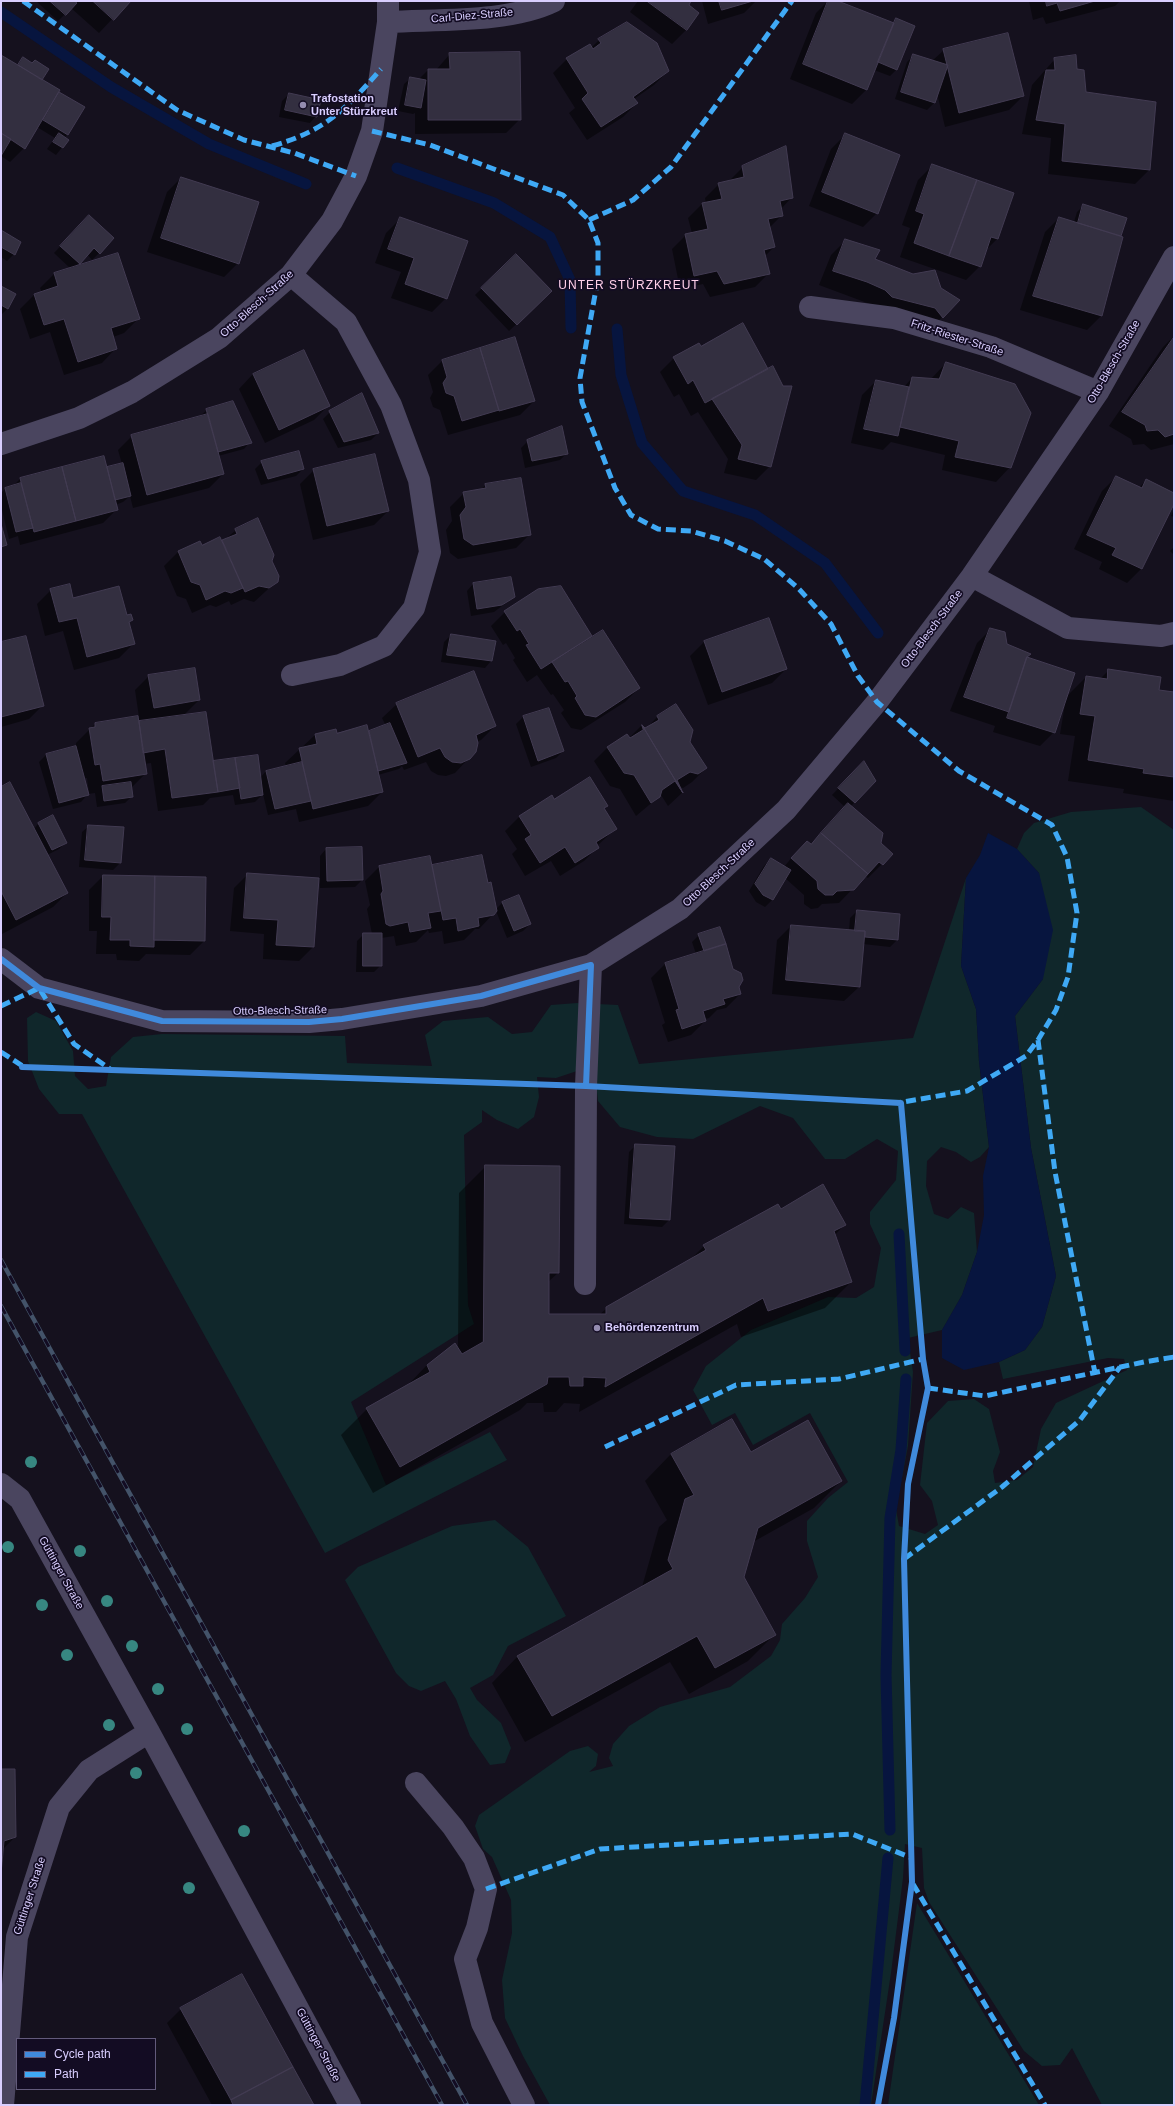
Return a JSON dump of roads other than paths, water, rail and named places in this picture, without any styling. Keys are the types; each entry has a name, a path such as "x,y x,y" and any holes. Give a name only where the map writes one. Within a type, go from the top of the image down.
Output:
{"street":[{"name":"Carl-Diez-Straße","path":"388,11 495,16 538,9 554,1"},
{"name":"Otto-Blesch-Straße","path":"1,444 79,418 132,392 219,338 291,275 332,221 356,176 372,131 388,11"},
{"name":"Otto-Blesch-Straße","path":"1,959 39,988 162,1021 309,1022 342,1019 481,996 591,965 680,909 786,810 877,702 972,576 1098,392 1174,257"},
{"path":"291,275 346,322 391,405 419,480 430,552 414,608 384,646 340,665 292,675"},
{"name":"Fritz-Riester-Straße","path":"810,307 901,320 991,347 1098,392"},
{"path":"972,576 1068,628 1161,636 1174,633"},
{"path":"585,1284 586,1086 591,965"},
{"name":"Güttinger Straße","path":"1,1484 20,1499 149,1732 350,2105"},
{"name":"Güttinger Straße","path":"3,2105 17,1937 59,1807 90,1770 149,1732"},
{"path":"416,1783 453,1827 474,1858 486,1889 477,1928 465,1959 482,2023 524,2105"}],"water":[{"path":"988,833 1017,849 1039,873 1053,930 1043,979 1015,1016 1031,1148 1056,1276 1042,1327 1025,1350 999,1362 964,1370 942,1358 942,1330 962,1295 977,1252 984,1215 983,1176 989,1147 979,1061 976,1009 961,966 966,878 980,855"}],"waterway":[{"path":"1,12 111,87 209,144 306,184"},
{"path":"397,168 494,203 550,237 570,280 571,328"},
{"path":"617,329 621,375 642,443 683,491 755,515 825,563 878,633"},
{"path":"899,1234 905,1351"},
{"path":"890,1830 886,1675 890,1518 901,1450 906,1379"},
{"path":"865,2105 888,1858"}],"railway":[{"path":"1,1260 467,2105"},
{"path":"1,1306 442,2105"}],"place":[{"name":"Trafostation Unter Stürzkreut","path":"303,105"},
{"name":"Behördenzentrum","path":"597,1328"}],"district":[{"name":"UNTER STÜRZKREUT","path":"629,286"}]}
